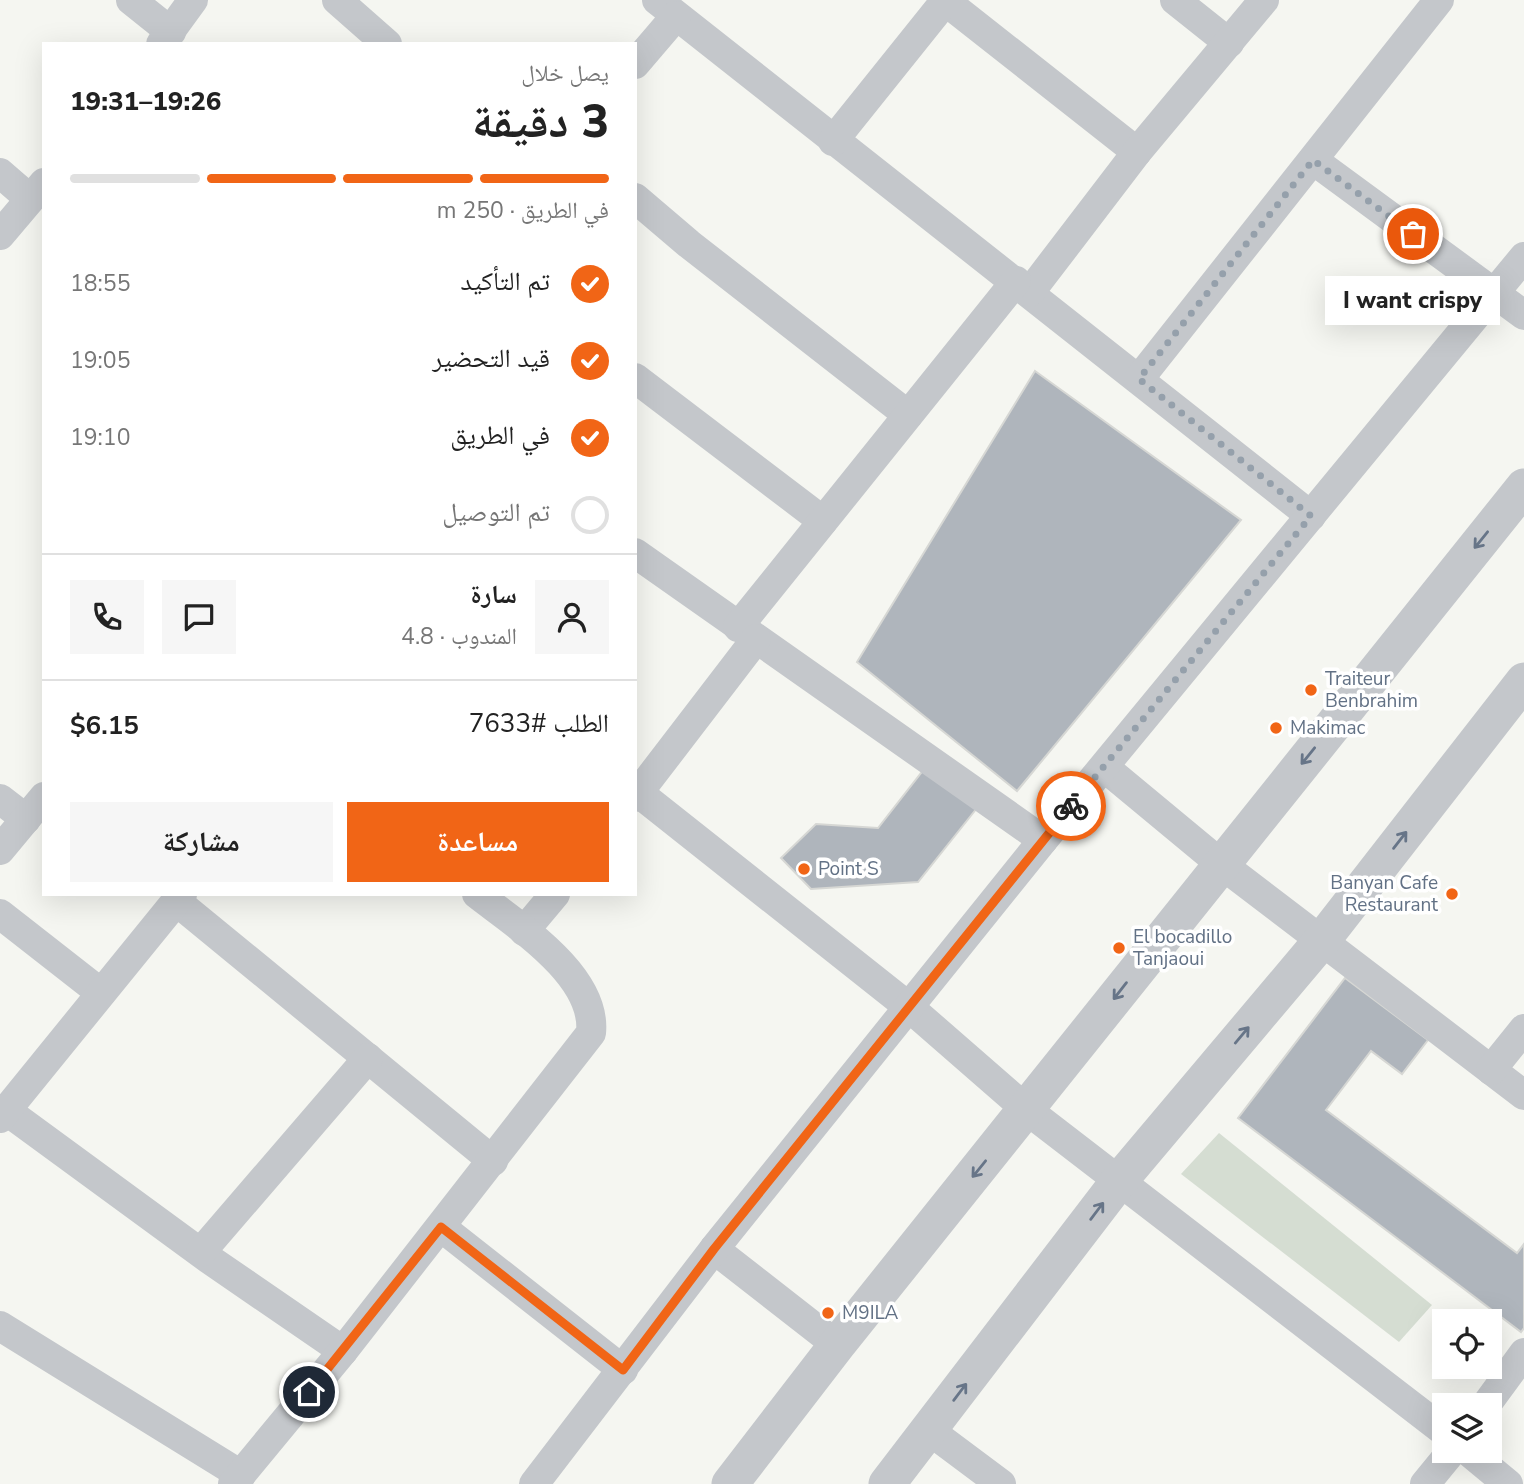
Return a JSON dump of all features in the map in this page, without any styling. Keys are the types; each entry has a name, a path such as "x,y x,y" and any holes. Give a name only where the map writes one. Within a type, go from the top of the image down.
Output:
{"street":[{"path":"131,0 166,38 193,0"},
{"path":"337,0 385,42"},
{"path":"833,141 945,0 1137,152"},
{"path":"1175,0 1229,43"},
{"path":"637,792 823,521 908,415 1023,286 1264,0"},
{"path":"1139,379 1438,0"},
{"path":"637,60 667,8 833,141 1023,286 1311,516"},
{"path":"1313,160 1524,315"},
{"path":"0,173 37,191 0,234"},
{"path":"637,200 710,261 908,415"},
{"path":"534,1484 714,1249 1043,841 1524,257"},
{"path":"637,379 823,521"},
{"path":"730,1484 837,1345 1524,487"},
{"path":"637,554 1043,841"},
{"path":"887,1484 1119,1181 1322,939 1524,681"},
{"path":"1104,767 1221,864 1524,1095"},
{"path":"637,794 910,1008 1027,1110 1432,1423"},
{"path":"0,799 35,808 0,850"},
{"path":"0,1326 237,1479 343,1351 591,1033 593,1018 590,1004 562,964 480,896"},
{"path":"524,931 553,896"},
{"path":"343,1351 4,1114 179,898 493,1161"},
{"path":"0,914 101,993"},
{"path":"1491,1070 1524,1029"},
{"path":"201,1252 368,1059"},
{"path":"441,1227 623,1370"},
{"path":"714,1249 837,1345"},
{"path":"1495,1393 1524,1353"},
{"path":"930,1431 1001,1484"},
{"path":"1425,1484 1442,1463"},
{"path":"1483,1463 1508,1484"}],"shaded area":[{"path":"1219,1133 1432,1305 1399,1342 1181,1174"}],"building":[{"path":"1035,371 1241,520 1017,791 857,662"},
{"path":"925,768 977,808 918,882 811,889 781,858 816,824 878,828"},
{"path":"1345,978 1428,1040 1402,1074 1371,1051 1326,1110 1517,1253 1524,1244 1524,1328 1521,1332 1502,1318 1502,1309 1491,1309 1238,1118"}],"way so far":[{"path":"1071,806 1311,516 1139,379 1313,160 1413,234"}],"place":[{"name":"I want crispy","path":"1413,234"},
{"name":"Traiteur Benbrahim","path":"1311,690"},
{"name":"Makimac","path":"1276,728"},
{"name":"Point S","path":"804,869"},
{"name":"Banyan Cafe Restaurant","path":"1452,894"},
{"name":"El bocadillo Tanjaoui","path":"1119,948"},
{"name":"M9ILA","path":"828,1313"}],"route":[{"path":"309,1392 441,1227 623,1370 714,1249 1071,806"}]}
